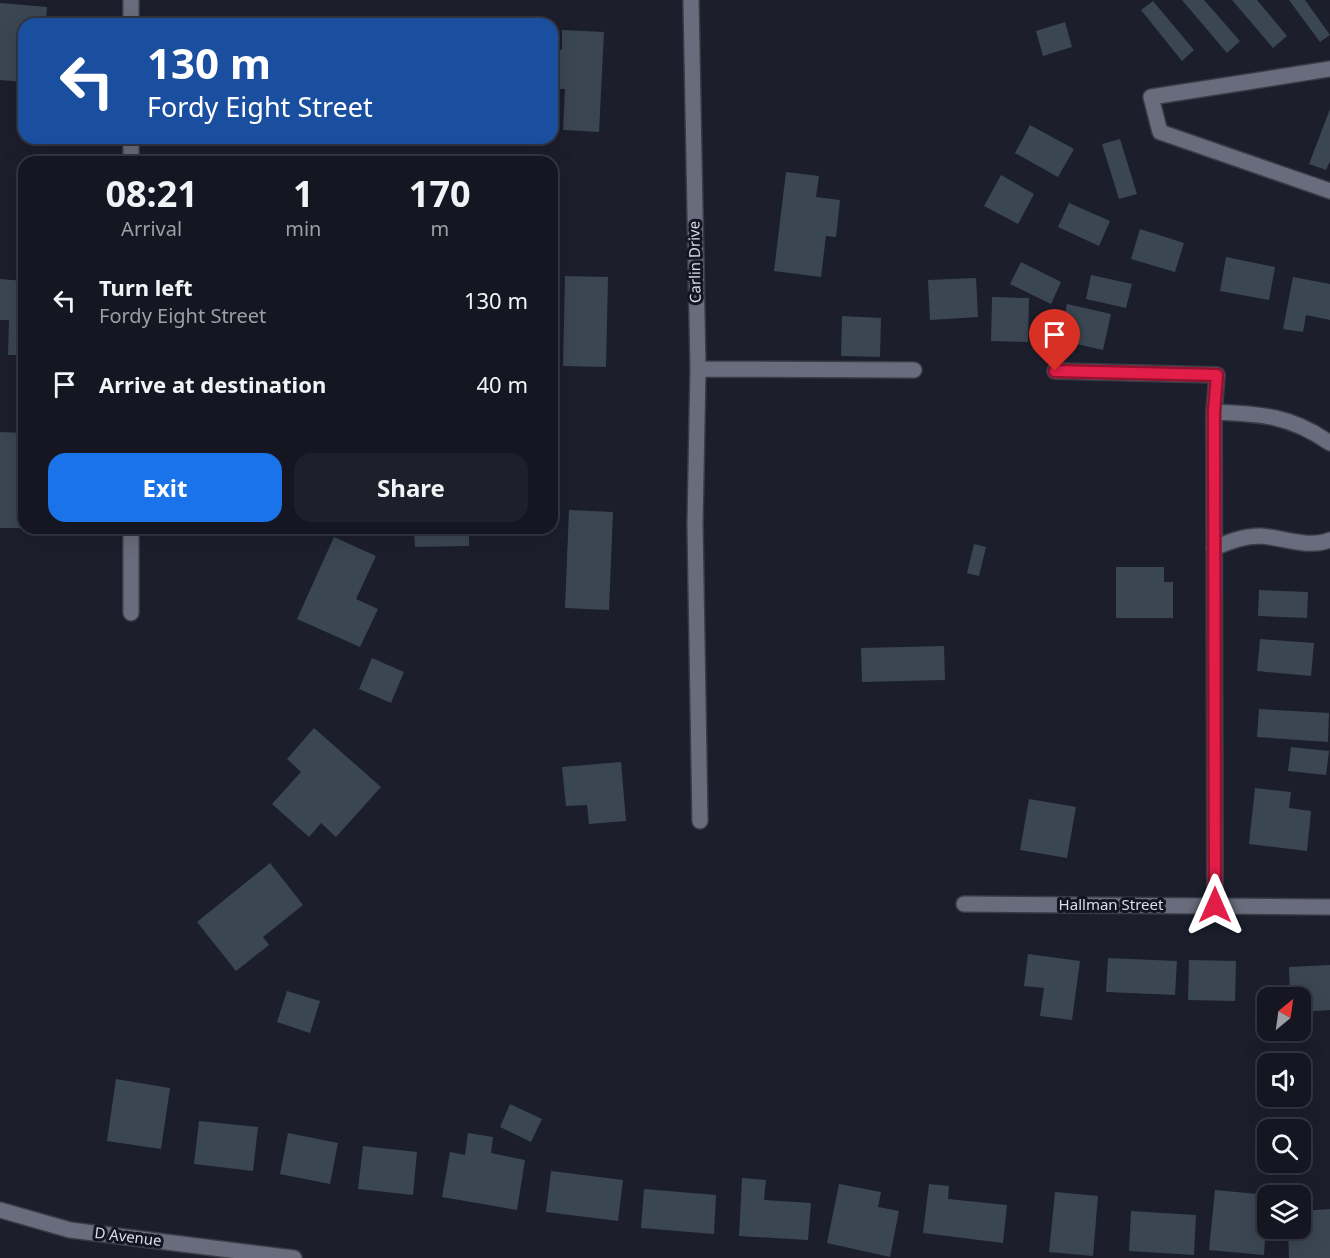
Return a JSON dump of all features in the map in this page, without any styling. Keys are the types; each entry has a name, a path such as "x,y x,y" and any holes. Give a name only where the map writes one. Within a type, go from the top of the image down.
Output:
{"street":[{"path":"131,0 131,18"},
{"name":"Carlin Drive","path":"691,0 698,369 695,524 700,821"},
{"path":"1330,69 1151,97 1160,132 1330,191"},
{"path":"698,369 914,370"},
{"path":"1055,371 1217,375 1214,412 1215,905"},
{"path":"1214,412 1267,415 1290,421 1330,443"},
{"path":"131,534 131,613"},
{"path":"1214,548 1240,537 1260,536 1309,542 1330,540"},
{"name":"Hallman Street","path":"964,904 1330,906"},
{"name":"D Avenue","path":"0,1210 70,1230 294,1258"}],"building":[{"path":"1182,0 1204,0 1240,41 1227,53"},
{"path":"1232,0 1257,0 1287,36 1273,48"},
{"path":"1289,0 1305,0 1330,35 1320,42"},
{"path":"1153,1 1194,50 1182,61 1141,10"},
{"path":"0,3 47,7 46,18 18,18 18,82 0,80"},
{"path":"1065,22 1072,47 1043,56 1036,31"},
{"path":"562,30 604,32 599,132 563,130 565,89 558,89 558,50 562,50"},
{"path":"1330,109 1330,161 1326,170 1309,164"},
{"path":"1030,125 1074,149 1058,177 1015,153"},
{"path":"1120,139 1137,194 1119,199 1102,144"},
{"path":"786,172 819,176 816,197 840,200 836,237 826,236 821,277 774,271"},
{"path":"1001,175 1034,194 1018,224 984,206"},
{"path":"1069,203 1110,221 1099,246 1058,227"},
{"path":"1140,229 1184,243 1175,272 1131,259"},
{"path":"1226,257 1275,267 1269,300 1220,291"},
{"path":"1021,262 1061,282 1051,304 1010,284"},
{"path":"1091,275 1132,284 1126,308 1086,299"},
{"path":"565,276 608,277 606,367 563,366"},
{"path":"1293,277 1330,284 1330,320 1306,315 1303,332 1283,329"},
{"path":"976,278 978,317 930,320 928,280"},
{"path":"0,279 18,280 18,355 8,355 9,320 0,320"},
{"path":"992,297 1029,298 1028,342 991,341"},
{"path":"1067,304 1111,314 1103,350 1059,340"},
{"path":"842,316 881,318 880,357 841,356"},
{"path":"0,432 18,433 18,528 0,528"},
{"path":"569,510 613,512 609,610 565,608"},
{"path":"414,534 469,534 469,546 415,547"},
{"path":"334,537 376,556 356,599 378,609 360,647 297,619"},
{"path":"974,544 986,547 979,576 967,573"},
{"path":"1116,567 1164,567 1164,582 1173,582 1173,618 1116,618"},
{"path":"1259,590 1308,592 1307,618 1258,616"},
{"path":"1260,639 1314,643 1311,676 1257,671"},
{"path":"944,646 945,680 862,682 861,648"},
{"path":"372,658 404,672 391,703 359,689"},
{"path":"1259,709 1329,713 1328,742 1257,737"},
{"path":"314,728 381,787 336,837 321,823 309,837 272,804 301,772 287,759"},
{"path":"1291,747 1329,751 1326,775 1288,771"},
{"path":"621,762 626,821 589,824 587,805 566,806 562,767"},
{"path":"1255,788 1291,792 1289,808 1311,811 1307,851 1249,844"},
{"path":"1029,799 1076,807 1067,858 1020,850"},
{"path":"270,863 303,905 263,937 269,945 236,971 197,922"},
{"path":"1028,954 1080,961 1072,1020 1040,1016 1044,988 1024,986"},
{"path":"1108,958 1177,961 1175,995 1106,992"},
{"path":"1189,960 1236,961 1235,1001 1188,1000"},
{"path":"1330,965 1330,1010 1311,1011 1311,987 1290,987 1289,967"},
{"path":"287,991 320,1001 310,1033 277,1022"},
{"path":"116,1079 170,1088 161,1149 107,1141"},
{"path":"510,1104 542,1119 531,1142 500,1127"},
{"path":"199,1121 258,1127 253,1171 194,1164"},
{"path":"288,1133 338,1143 330,1184 280,1174"},
{"path":"468,1133 493,1137 491,1153 525,1160 517,1210 442,1197 450,1152 465,1155"},
{"path":"363,1146 417,1152 413,1195 358,1189"},
{"path":"551,1171 623,1180 618,1221 546,1212"},
{"path":"742,1178 766,1180 764,1200 811,1203 808,1240 739,1236"},
{"path":"839,1184 881,1192 878,1207 899,1211 890,1257 827,1243"},
{"path":"929,1184 949,1186 948,1199 1007,1205 1003,1243 923,1233"},
{"path":"644,1189 716,1195 714,1234 641,1228"},
{"path":"1215,1190 1257,1194 1257,1239 1265,1239 1264,1255 1209,1250"},
{"path":"1055,1192 1098,1196 1093,1256 1049,1252"},
{"path":"1330,1209 1330,1258 1289,1258 1288,1239 1311,1239 1311,1210"},
{"path":"1131,1211 1196,1215 1194,1255 1129,1251"}],"route":[{"path":"1055,371 1217,375 1214,412 1215,905"}]}
